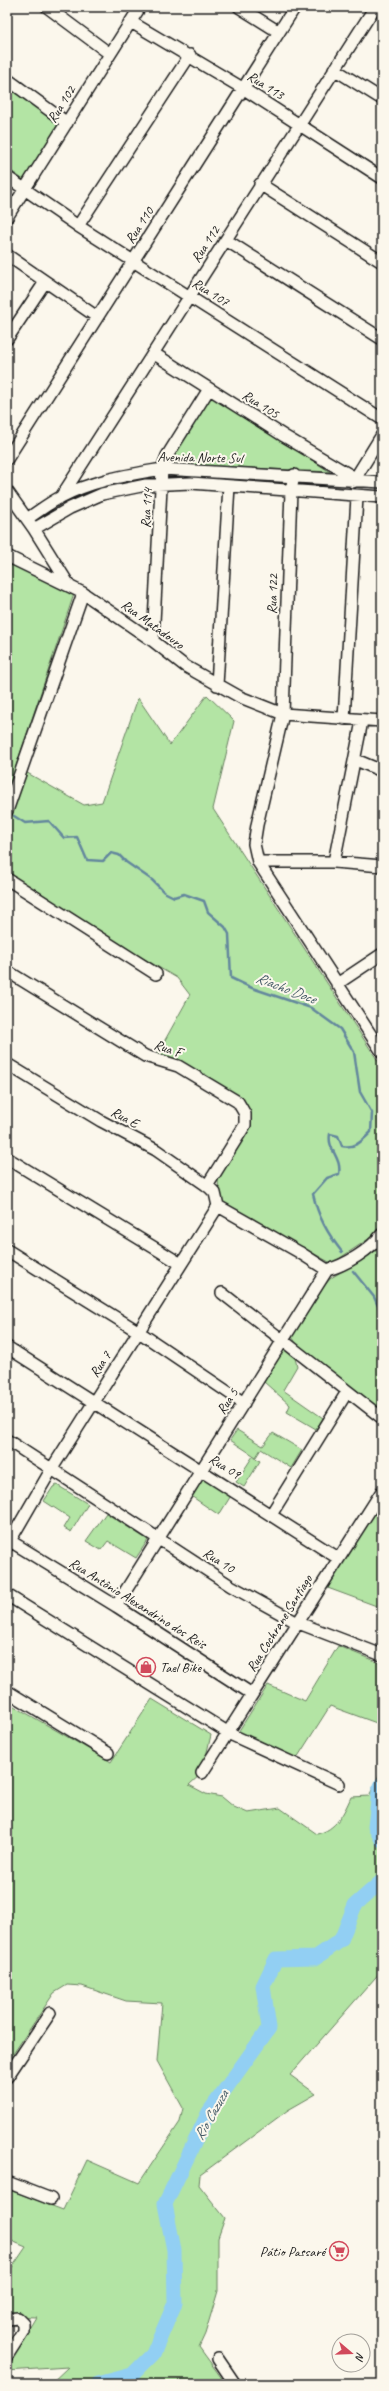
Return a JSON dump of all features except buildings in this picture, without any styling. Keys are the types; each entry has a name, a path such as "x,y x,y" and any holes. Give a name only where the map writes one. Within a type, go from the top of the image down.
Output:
{"street":[{"path":"47,7 110,54"},
{"name":"Rua 102","path":"7,217 140,7"},
{"path":"240,7 279,32"},
{"name":"Rua 110","path":"7,459 295,7"},
{"name":"Rua 112","path":"61,497 226,240 260,184 375,7"},
{"name":"Rua 113","path":"131,22 190,55 382,178"},
{"path":"78,226 190,55"},
{"path":"334,69 382,99"},
{"path":"7,79 67,123"},
{"name":"Rua 107","path":"7,177 78,226 382,419"},
{"path":"260,184 382,262"},
{"path":"226,240 382,339"},
{"path":"7,256 97,316"},
{"path":"7,339 44,282"},
{"name":"Rua 105","path":"153,353 354,480"},
{"name":"Rua 114","path":"153,641 163,484 162,469 167,456 209,389"},
{"path":"354,480 382,435"},
{"name":"Avenida Norte Sul","path":"27,519 61,497 113,478 162,469 382,482"},
{"name":"Rua 122","path":"258,862 254,844 256,831 283,714 291,491 294,476"},
{"name":"Avenida Norte Sul","path":"34,529 70,508 102,494 130,487 163,484 229,486 357,497 382,497"},
{"path":"216,685 229,486"},
{"path":"7,491 34,529 70,586"},
{"path":"344,719 357,497"},
{"name":"Rua Matadouro","path":"7,556 82,593 153,641 185,666 216,685 283,714 362,721 382,720"},
{"path":"7,811 82,593"},
{"path":"334,862 356,760 362,721"},
{"path":"356,760 382,772"},
{"path":"258,862 334,862 382,866"},
{"path":"258,862 382,1052"},
{"path":"7,879 156,974"},
{"path":"337,984 382,954"},
{"name":"Rua F","path":"7,971 145,1056 178,1066 238,1102 245,1114 245,1125 207,1186"},
{"name":"Rua E","path":"7,1064 102,1121 156,1150 215,1193 218,1206"},
{"path":"7,1158 114,1221 181,1264"},
{"path":"218,1206 299,1252 327,1270 339,1267 374,1243 382,1234"},
{"name":"Rua 7","path":"8,1542 94,1401 218,1206"},
{"path":"7,1250 139,1332 244,1403"},
{"name":"Rua 5","path":"116,1606 327,1270"},
{"path":"222,1293 382,1418"},
{"name":"Rua 09","path":"7,1347 272,1513 338,1558"},
{"path":"272,1513 347,1392"},
{"name":"Rua 10","path":"7,1440 231,1586 296,1622 382,1655"},
{"name":"Rua Cochrane Santiago","path":"202,1773 296,1622 382,1491"},
{"name":"Rua Antônio Alexandrino dos Reis","path":"8,1542 116,1606 252,1694"},
{"path":"7,1594 227,1732 339,1784"},
{"path":"7,1691 108,1753"},
{"path":"7,2077 50,2014"},
{"path":"7,2182 51,2199"},
{"path":"7,2319 18,2318 23,2323 23,2331 7,2356"},
{"path":"218,2359 235,2384"}],"green space":[{"path":"7,86 58,124 25,181 7,168"},
{"path":"214,397 330,472 175,464 172,460 172,455 208,398"},
{"path":"7,559 74,594 7,793"},
{"path":"207,695 234,721 213,809 382,1067 382,1226 370,1238 334,1262 329,1262 223,1203 219,1193 218,1180 251,1125 251,1111 176,1065 155,1058 190,995 177,978 7,879 7,815 22,770 84,805 102,802 138,698 170,745"},
{"path":"382,1247 382,1412 297,1344 292,1337 321,1289 331,1278"},
{"path":"287,1348 294,1354 297,1366 283,1390 323,1418 316,1429 287,1412 290,1405 264,1382 280,1354"},
{"path":"237,1430 263,1446 273,1433 302,1450 291,1468 261,1449 256,1457 230,1440"},
{"path":"253,1456 260,1461 244,1487 236,1482"},
{"path":"202,1478 232,1494 219,1515 191,1496"},
{"path":"57,1485 88,1504 71,1532 64,1528 70,1518 44,1501 53,1487"},
{"path":"382,1500 382,1608 325,1587"},
{"path":"106,1513 148,1540 136,1558 108,1541 101,1550 86,1541"},
{"path":"338,1646 382,1664 382,1725 330,1706 297,1758 235,1737 268,1685 305,1701"},
{"path":"152,1699 211,1735 202,1773 189,1785 206,1794 222,1797 234,1807 248,1813 280,1808 317,1834 324,1832 334,1825 342,1815 351,1797 369,1796 382,1769 382,1970 290,2075 316,2094 288,2110 200,2175 199,2185 225,2218 218,2238 218,2291 205,2334 199,2347 226,2384 50,2384 68,2367 7,2371 7,2365 36,2317 7,2316 7,2275 26,2247 7,2239 7,2189 63,2210 87,2160 139,2183 180,2122 183,2108 157,2061 162,2003 126,2001 82,1986 67,1985 54,1993 7,2063 7,1702 111,1762"}],"waterway":[{"name":"Riacho Doce","path":"14,816 25,823 49,821 64,838 77,837 87,860 103,861 111,853 119,855 126,862 152,880 164,892 174,897 184,894 204,901 208,912 225,927 229,934 231,978 252,988 311,1008 340,1029 354,1052 360,1092 372,1113 371,1132 355,1145 347,1147 342,1146 338,1136 330,1134 331,1145 338,1163 339,1174 327,1178 313,1194 324,1225 342,1252"},
{"name":"Riacho Doce","path":"353,1271 374,1297 382,1315"},
{"name":"Rio Cazuza","path":"382,1784 379,1791 375,1827 382,1840"},
{"name":"Rio Cazuza","path":"98,2384 132,2375 153,2354 175,2303 174,2250 165,2204 209,2112 269,2028 263,1986 276,1959 315,1958 341,1940 355,1905 382,1881"}],"place":[{"name":"Tael Bike","path":"146,1667"},
{"name":"Pátio Passaré","path":"339,2251"}]}
